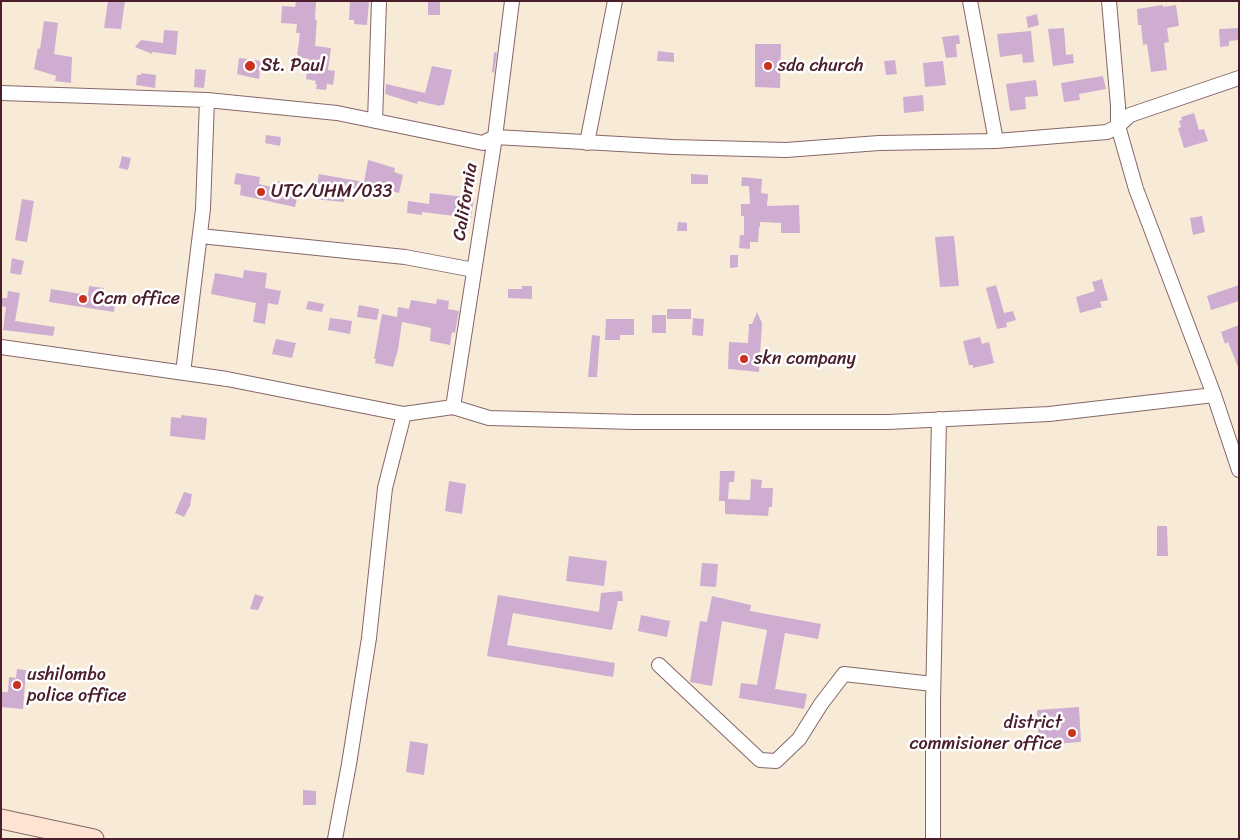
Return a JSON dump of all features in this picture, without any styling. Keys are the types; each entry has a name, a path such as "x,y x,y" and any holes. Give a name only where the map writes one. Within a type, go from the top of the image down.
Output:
{"street":[{"path":"375,121 379,1"},
{"name":"California","path":"453,407 495,137 512,1"},
{"path":"587,143 614,1"},
{"path":"970,1 996,141"},
{"path":"1109,1 1118,126 1136,189 1214,395 1239,470"},
{"path":"1,93 207,100 337,113 483,143 495,137 673,147 786,150 879,142 996,141 1106,132 1118,126 1130,115 1239,78"},
{"path":"183,373 203,209 207,100"},
{"path":"200,236 405,257 474,270"},
{"path":"1,346 227,379 404,414 453,407 489,418 634,422 888,422 1049,414 1214,395"},
{"path":"335,839 369,638 385,488 404,414"},
{"path":"933,839 933,684 939,419"},
{"path":"659,665 760,760 776,761 799,739 821,704 844,674 933,684"},
{"path":"1,819 94,839"}],"building":[{"path":"108,1 125,1 121,29 104,28"},
{"path":"296,1 316,1 315,46 331,48 328,70 335,71 333,85 327,84 326,90 316,89 316,81 306,79 309,59 297,57 300,33 296,33 297,24 281,23 282,6 295,7"},
{"path":"350,1 369,1 367,25 354,24 354,20 349,20"},
{"path":"428,1 440,1 440,15 428,15"},
{"path":"1163,5 1163,7 1176,5 1179,26 1167,28 1169,42 1164,43 1167,70 1151,72 1147,44 1143,45 1141,25 1138,25 1137,9"},
{"path":"1037,14 1039,25 1028,28 1026,17"},
{"path":"44,21 58,23 54,54 72,57 71,83 55,81 56,76 34,69 38,48 40,49"},
{"path":"1064,28 1066,55 1073,54 1074,63 1053,66 1048,29"},
{"path":"1239,28 1239,40 1229,41 1229,46 1220,47 1219,29"},
{"path":"164,30 178,31 176,55 152,52 152,54 135,47 141,40 163,43"},
{"path":"1031,31 1034,62 1023,63 1022,54 1000,57 997,34"},
{"path":"959,35 960,44 956,44 957,57 946,58 942,37"},
{"name":"sda church","path":"755,44 781,44 780,88 755,87"},
{"path":"658,51 674,53 674,62 657,61"},
{"path":"494,52 497,53 494,73 492,72"},
{"path":"239,58 261,61 259,79 237,74"},
{"path":"895,60 897,74 886,75 884,61"},
{"path":"943,61 946,85 925,87 923,63"},
{"path":"432,66 452,70 444,105 440,106 418,101 417,104 385,94 386,84 425,93"},
{"path":"195,69 206,70 204,88 194,87"},
{"path":"141,73 156,75 155,88 136,85 137,75 141,75"},
{"path":"1103,76 1106,89 1079,94 1080,100 1064,102 1061,83"},
{"path":"1036,80 1038,96 1025,97 1026,109 1010,111 1006,84"},
{"path":"923,95 924,111 904,113 903,97"},
{"path":"1194,113 1199,130 1204,129 1208,141 1184,148 1178,128 1181,127 1179,121 1182,120 1181,117"},
{"path":"266,135 281,137 280,146 265,143"},
{"path":"122,156 131,158 128,170 119,168"},
{"path":"368,160 395,168 394,172 403,175 399,193 376,187 375,193 346,187 344,202 314,199 319,174 364,182"},
{"path":"236,173 260,177 259,184 277,188 278,181 300,186 295,207 240,195 241,185 234,184"},
{"path":"691,174 708,175 708,184 691,184"},
{"path":"742,177 762,179 761,193 768,194 767,206 799,205 800,233 781,233 781,223 760,222 758,242 750,242 750,249 739,248 740,235 744,235 744,216 741,216 741,204 750,204 749,186 741,186"},
{"path":"430,193 474,198 471,218 422,212 422,215 407,213 408,201 429,204"},
{"path":"22,199 34,201 27,242 15,240"},
{"path":"1202,216 1205,232 1193,235 1190,218"},
{"path":"678,222 687,223 687,231 677,231"},
{"path":"954,236 959,286 940,287 935,237"},
{"path":"730,255 738,255 738,267 730,268"},
{"path":"12,258 24,261 21,275 10,273"},
{"path":"244,270 267,273 265,288 281,291 278,305 268,303 265,324 253,322 256,303 211,294 215,273 243,278"},
{"path":"1102,279 1108,300 1100,302 1102,307 1080,313 1076,297 1095,291 1092,282"},
{"path":"996,285 1004,313 1013,311 1016,320 1006,323 1007,327 997,329 986,288"},
{"path":"1239,285 1239,301 1211,310 1207,296"},
{"name":"Ccm office","path":"89,286 104,288 104,295 116,297 114,312 49,302 51,289 88,295"},
{"path":"522,286 532,286 532,299 508,298 508,289 522,289"},
{"path":"8,291 20,293 15,321 55,327 53,336 3,330 6,307 1,306 1,298 7,298"},
{"path":"437,299 449,301 448,309 459,311 455,333 452,332 450,345 430,341 431,328 402,322 398,350 393,367 375,363 376,359 374,359 382,314 397,317 398,307 409,309 411,300 436,304"},
{"path":"308,301 324,304 322,312 306,309"},
{"path":"359,305 379,309 377,320 357,317"},
{"path":"667,309 691,309 691,319 667,319"},
{"name":"skn company","path":"757,312 762,323 759,372 728,369 729,342 748,343 749,324 752,324"},
{"path":"652,315 666,315 666,333 652,333"},
{"path":"330,318 352,321 350,334 328,330"},
{"path":"693,318 704,319 703,336 692,335"},
{"path":"606,319 634,319 634,335 620,335 620,340 605,340"},
{"path":"1239,325 1238,367 1228,342 1225,344 1221,332"},
{"path":"592,335 600,336 597,377 588,377"},
{"path":"980,337 982,344 989,342 994,363 973,368 973,365 969,365 963,341"},
{"path":"276,339 296,343 292,358 272,354"},
{"path":"181,415 207,418 205,440 170,436 171,417 181,418"},
{"path":"720,471 735,471 734,482 729,482 728,499 750,500 751,479 762,480 761,488 773,488 772,507 769,507 768,516 725,514 725,501 719,501"},
{"path":"449,481 466,484 462,514 445,511"},
{"path":"184,492 192,494 190,506 184,517 175,513"},
{"path":"1157,526 1167,526 1168,556 1157,556"},
{"path":"569,556 607,561 604,586 566,581"},
{"path":"702,563 718,564 716,587 700,586"},
{"path":"622,591 623,601 618,601 612,630 513,613 507,645 615,663 613,677 487,656 498,595 599,612 601,593"},
{"path":"255,594 264,597 258,610 250,609"},
{"path":"712,596 751,605 750,611 821,624 818,639 785,633 775,689 807,694 804,709 739,698 741,683 757,685 767,630 722,621 712,686 690,682 700,621 707,622"},
{"path":"641,615 670,621 667,637 638,631"},
{"name":"ushilombo police office","path":"17,669 26,670 23,709 1,707 1,692 8,692 9,677 16,678"},
{"name":"district commisioner office","path":"1079,707 1081,742 1039,745 1037,710"},
{"path":"410,741 428,744 424,775 406,772"},
{"path":"303,790 316,791 316,805 303,805"}],"place":[{"name":"St. Paul","path":"250,66"},
{"name":"sda church","path":"768,66"},
{"name":"UTC/UHM/033","path":"261,192"},
{"name":"Ccm office","path":"83,299"},
{"name":"skn company","path":"744,359"},
{"name":"ushilombo police office","path":"17,685"},
{"name":"district commisioner office","path":"1072,733"}]}
